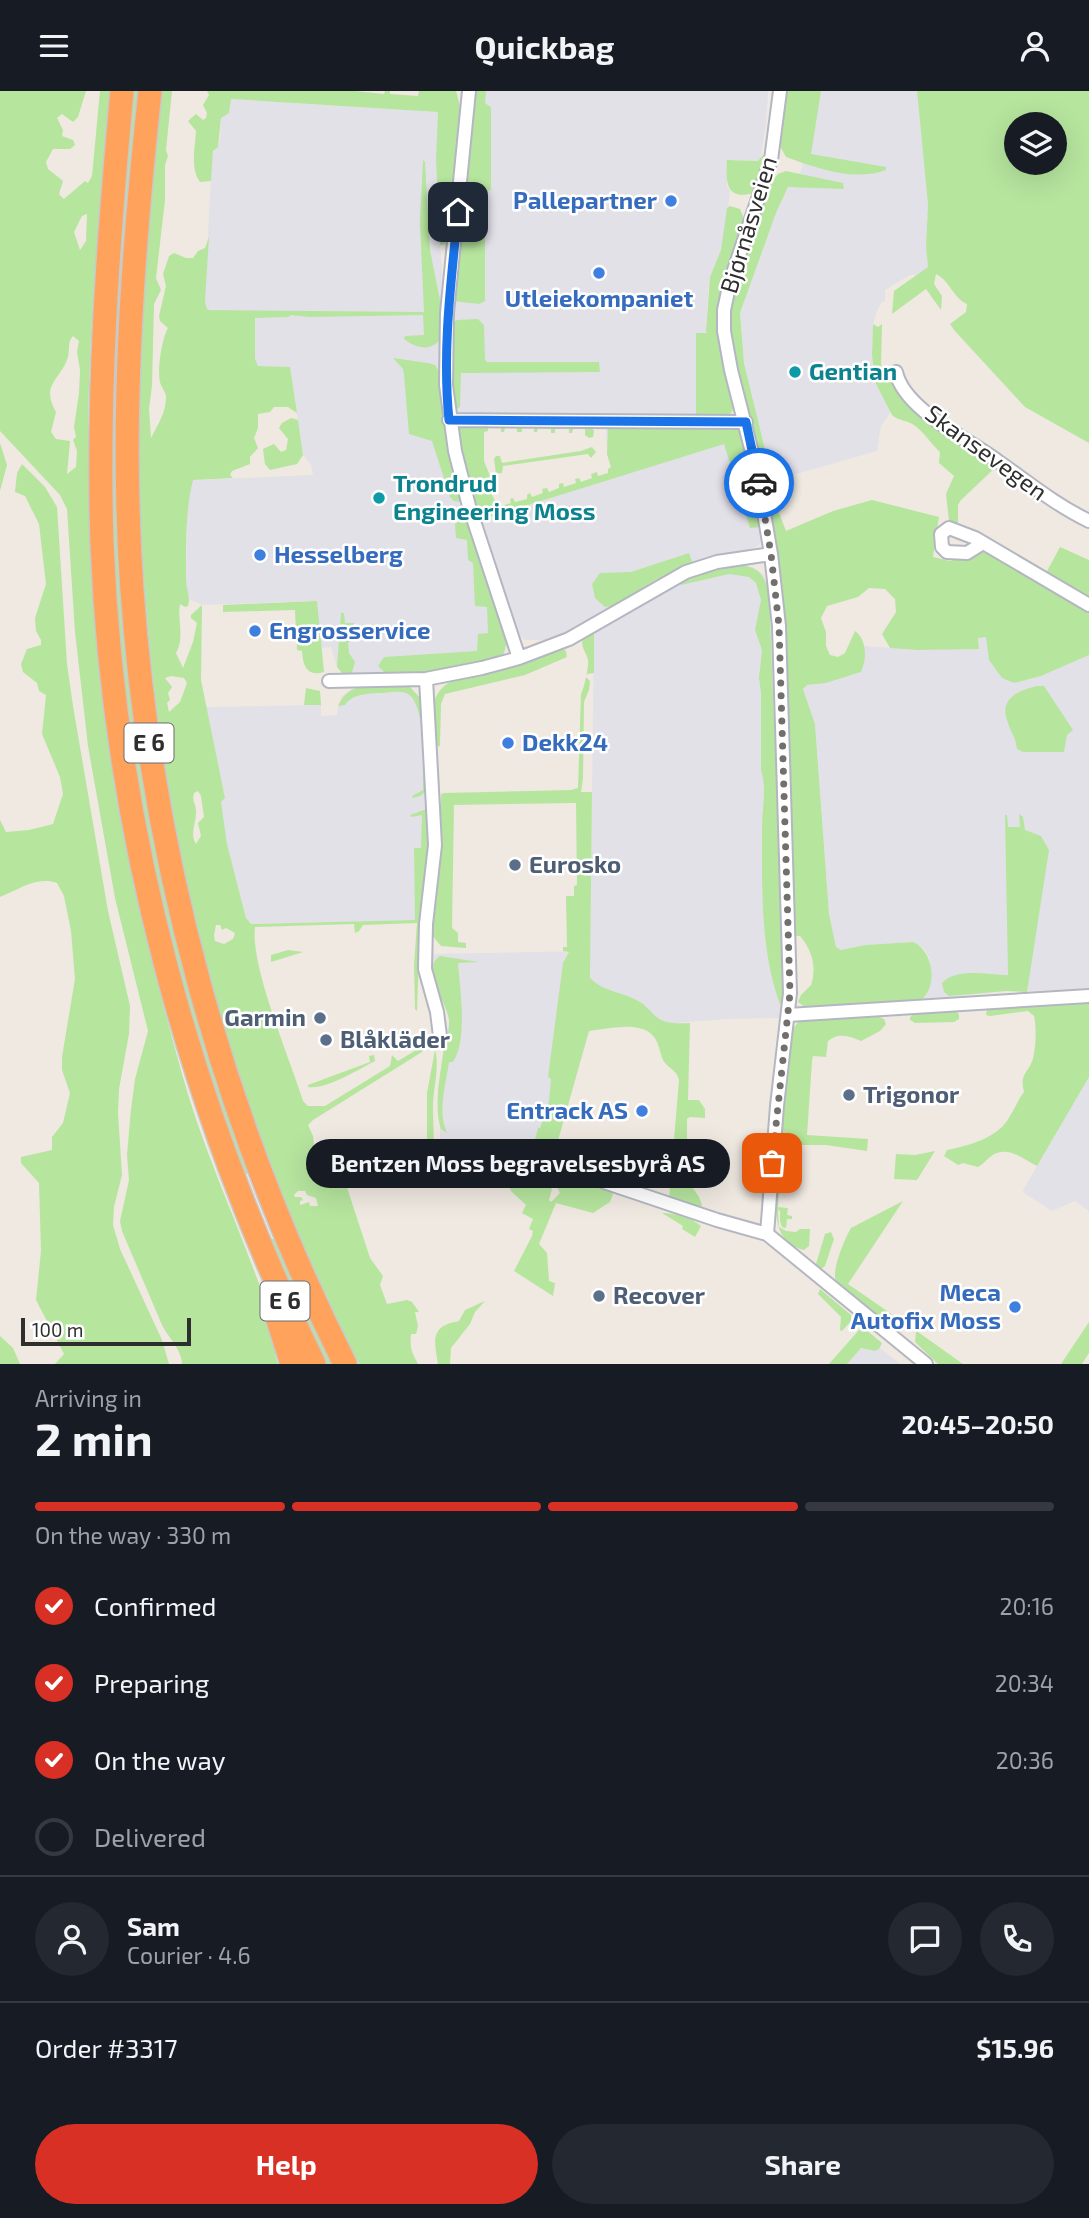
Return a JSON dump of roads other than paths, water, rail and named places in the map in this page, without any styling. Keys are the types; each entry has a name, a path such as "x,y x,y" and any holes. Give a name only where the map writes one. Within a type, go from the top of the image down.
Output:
{"highway":[{"name":"E 6","path":"122,91 103,335 100,444 102,545 113,680 133,819 166,963 211,1115 257,1237 314,1364"},
{"name":"E 6","path":"150,91 131,306 128,455 132,589 141,687 156,790 182,917 226,1075 277,1215 345,1364"},
{"name":"E 6","path":"257,1237 272,1302 292,1364"}],"street":[{"path":"469,91 447,313 446,385 449,420 469,506 519,658"},
{"name":"Bjørnåsveien","path":"767,1234 777,1106 790,993 779,639 771,554 757,472 726,348 724,310 730,282 771,160 780,91"},
{"name":"Skansevegen","path":"896,372 900,384 910,397 949,430 1001,463 1034,489 1089,521"},
{"path":"449,420 746,422"},
{"path":"983,543 1089,605"},
{"path":"329,681 426,679 482,669 569,639 686,572 717,562 771,554"},
{"path":"426,679 435,845 426,924 425,969 437,1012 440,1036"},
{"path":"788,1015 1089,996"},
{"path":"604,1182 767,1234 926,1364"}],"place":[{"name":"Pallepartner","path":"671,201"},
{"name":"Utleiekompaniet","path":"599,273"},
{"name":"Gentian","path":"795,372"},
{"name":"Trondrud Engineering Moss","path":"379,498"},
{"name":"Hesselberg","path":"260,555"},
{"name":"Engrosservice","path":"255,631"},
{"name":"Dekk24","path":"508,743"},
{"name":"Eurosko","path":"515,865"},
{"name":"Garmin","path":"320,1018"},
{"name":"Blåkläder","path":"326,1040"},
{"name":"Trigonor","path":"849,1095"},
{"name":"Entrack AS","path":"642,1111"},
{"name":"Bentzen Moss begravelsesbyrå AS","path":"772,1163"},
{"name":"Recover","path":"599,1296"},
{"name":"Meca Autofix Moss","path":"1015,1307"}]}
